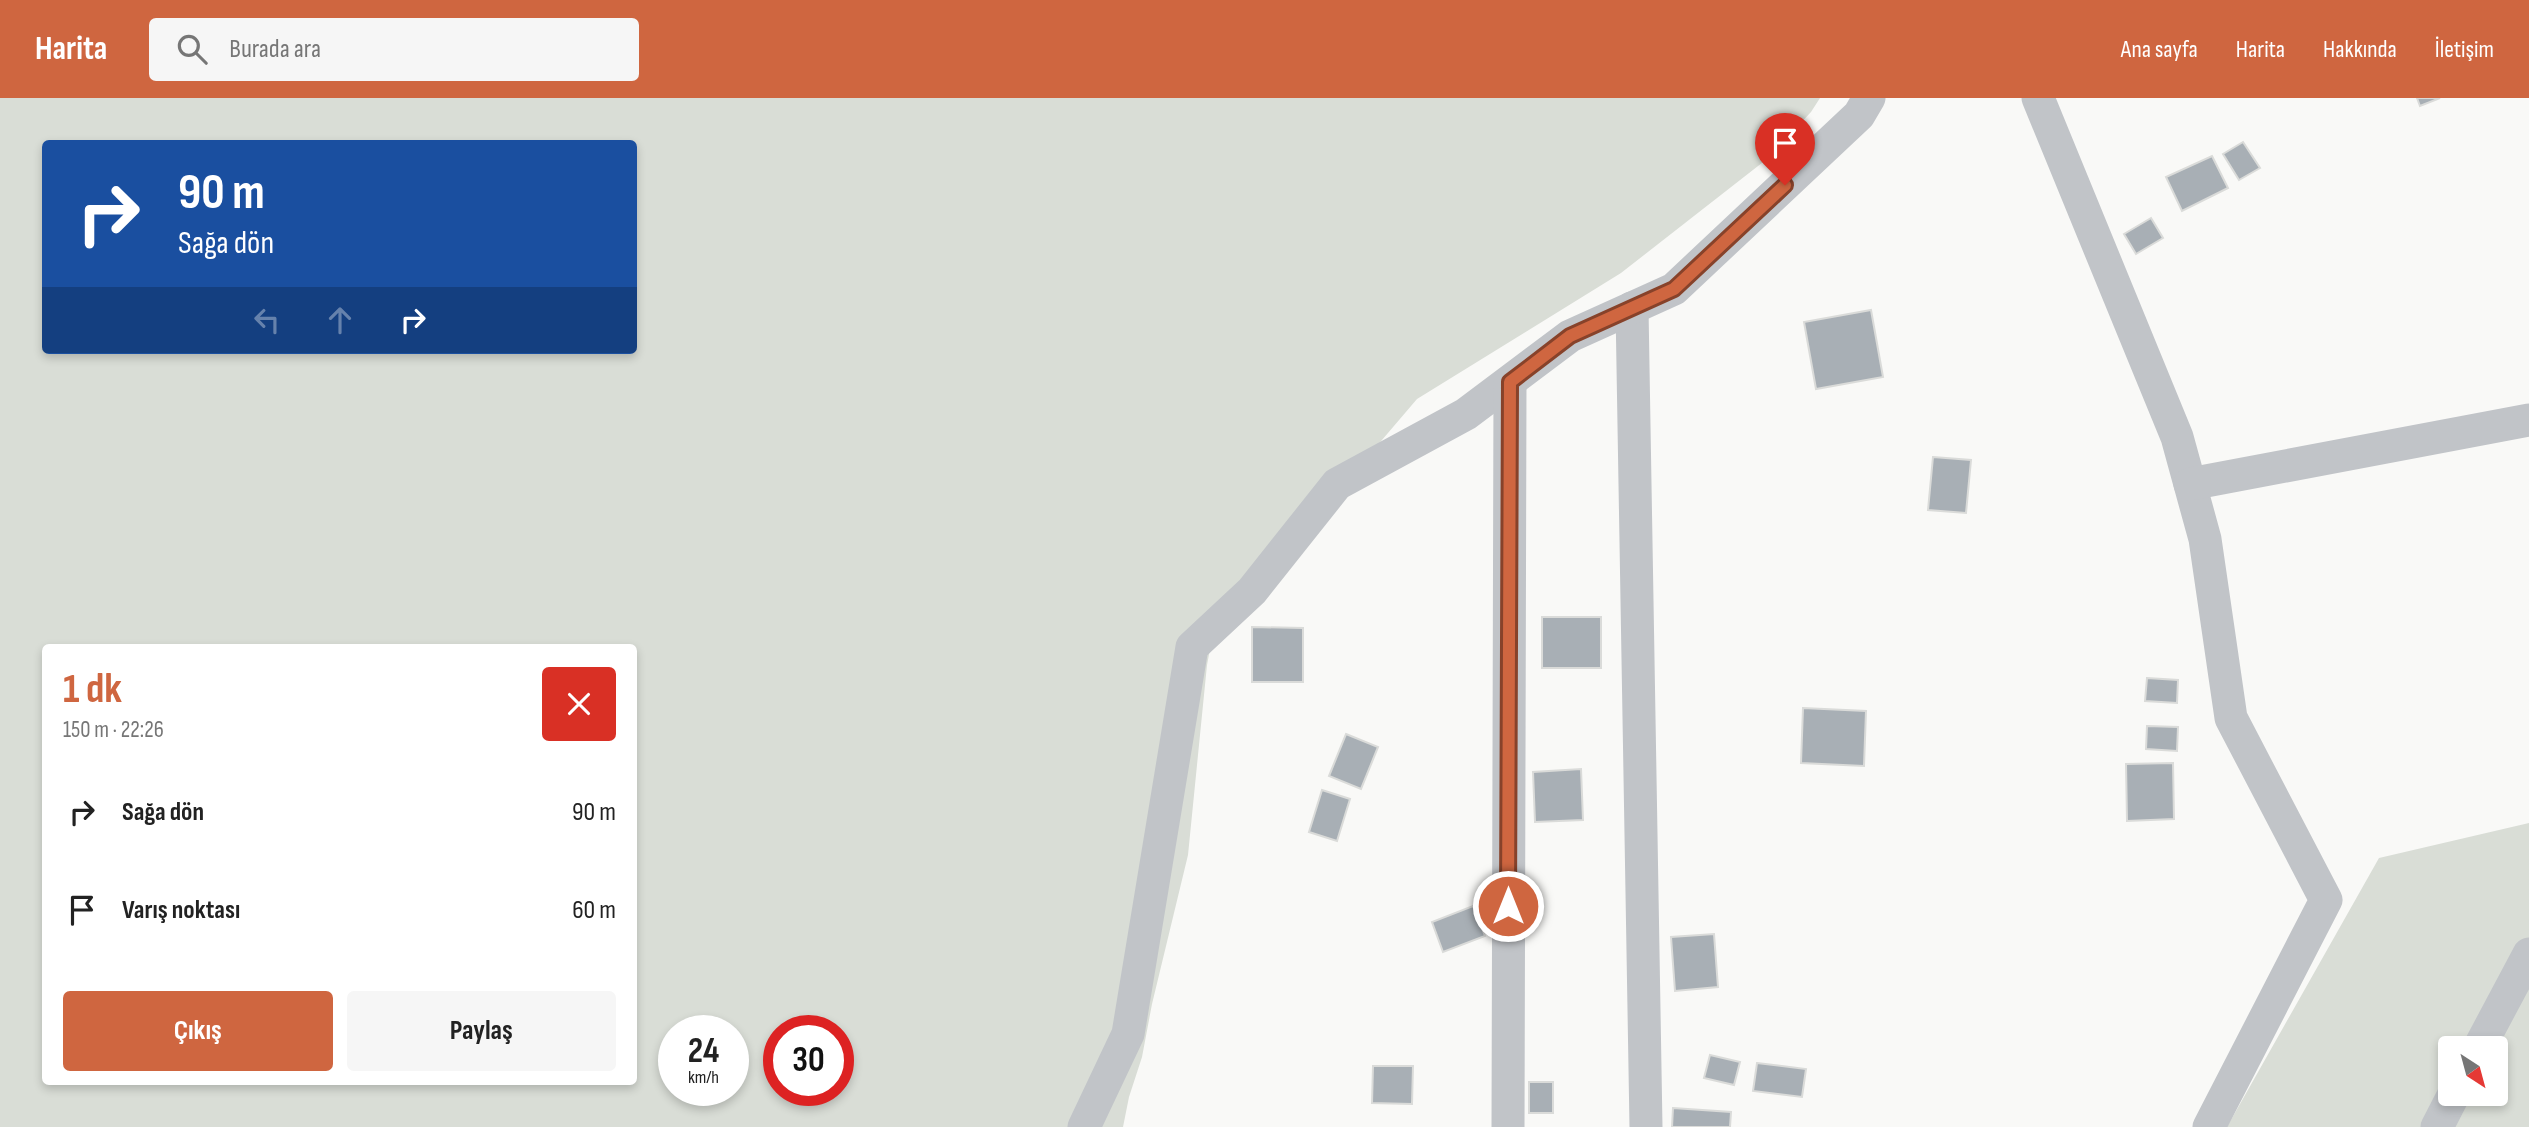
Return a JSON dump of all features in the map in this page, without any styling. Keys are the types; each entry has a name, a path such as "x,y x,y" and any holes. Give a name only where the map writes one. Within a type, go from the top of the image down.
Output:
{"street":[{"path":"1084,1127 1128,1034 1192,647 1252,591 1337,484 1466,414 1570,336 1674,289 1859,115 1869,98"},
{"path":"2038,98 2177,437 2205,539 2231,718 2326,900 2209,1127"},
{"path":"1632,308 1646,1127"},
{"path":"1508,1127 1510,382"},
{"path":"2190,484 2529,420"},
{"path":"2485,1036 2529,954"},
{"path":"2437,1127 2448,1106"}],"shaded area":[{"path":"0,98 1820,98 1811,112 1767,159 1621,273 1417,399 1212,639 1188,855 1142,1057 1123,1127 0,1127"},
{"path":"2529,823 2529,1127 2227,1127 2379,858"}],"building":[{"path":"2417,98 2440,98 2420,106"},
{"path":"2243,142 2260,168 2239,180 2223,154"},
{"path":"2212,156 2228,188 2182,211 2166,177"},
{"path":"2151,218 2163,238 2136,254 2124,234"},
{"path":"1871,310 1883,377 1816,389 1804,322"},
{"path":"1933,457 1971,460 1966,513 1928,510"},
{"path":"1542,617 1601,617 1601,668 1542,668"},
{"path":"1252,627 1303,628 1303,682 1252,682"},
{"path":"2147,678 2178,680 2177,703 2145,701"},
{"path":"1803,708 1866,711 1864,766 1801,763"},
{"path":"2147,726 2178,727 2177,751 2146,749"},
{"path":"1346,734 1378,747 1361,789 1329,776"},
{"path":"2173,763 2174,819 2127,821 2126,764"},
{"path":"1581,769 1583,820 1535,822 1533,772"},
{"path":"1322,790 1350,799 1337,841 1309,832"},
{"path":"1473,906 1485,936 1443,952 1432,922"},
{"path":"1714,934 1718,987 1675,991 1671,937"},
{"path":"1710,1055 1740,1062 1734,1085 1704,1078"},
{"path":"1757,1063 1806,1069 1802,1097 1753,1091"},
{"path":"1373,1066 1413,1066 1412,1104 1372,1103"},
{"path":"1529,1082 1553,1082 1553,1113 1529,1113"},
{"path":"1673,1108 1731,1112 1730,1127 1672,1127"}],"route":[{"path":"1508,906 1510,382 1570,336 1674,289 1785,185"}]}
